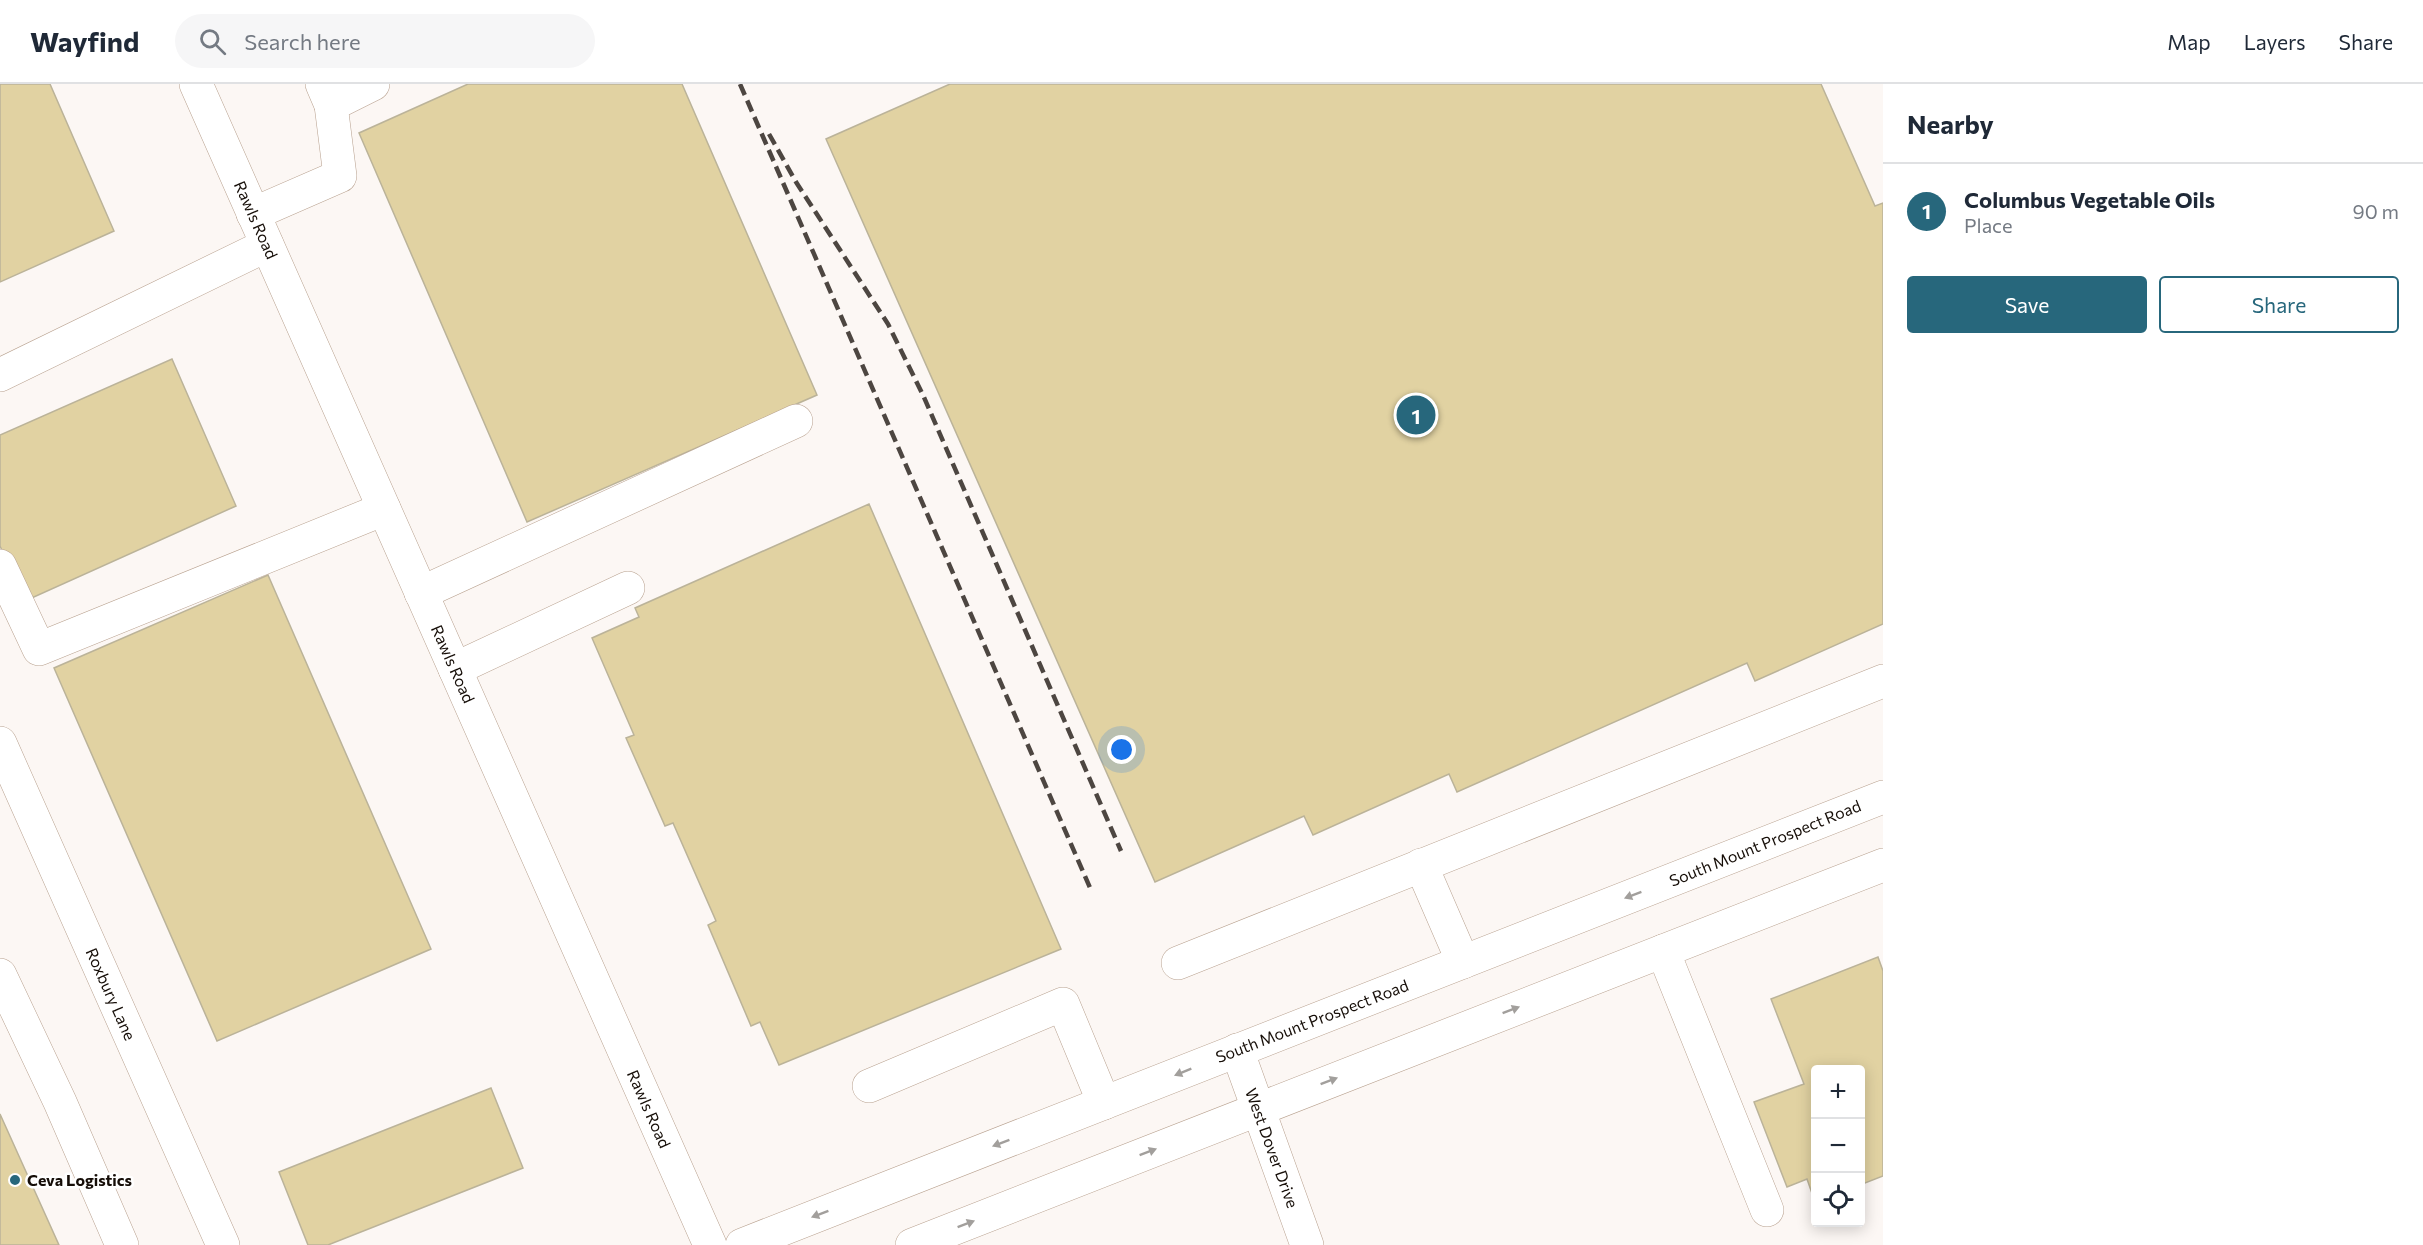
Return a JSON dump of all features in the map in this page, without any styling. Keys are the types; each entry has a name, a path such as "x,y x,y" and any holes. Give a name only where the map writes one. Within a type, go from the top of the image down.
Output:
{"main road":[{"name":"Rawls Road","path":"196,84 710,1245"},
{"path":"253,214 340,176 326,95 373,84"},
{"path":"0,375 267,245"},
{"path":"421,593 796,422"},
{"path":"0,566 39,649 384,509"},
{"path":"455,669 628,588"},
{"path":"1178,963 1883,681"},
{"name":"Roxbury Lane","path":"2,753 223,1245"},
{"name":"South Mount Prospect Road","path":"742,1245 1883,796"},
{"path":"1421,865 1464,962"},
{"path":"912,1245 1883,865"},
{"path":"1663,951 1767,1210"},
{"path":"0,975 60,1102 122,1245"},
{"path":"869,1086 1063,1004 1104,1103"},
{"name":"West Dover Drive","path":"1237,1050 1307,1245"}],"building":[{"path":"0,84 50,84 114,231 0,282"},
{"path":"468,84 682,84 817,395 527,522 359,133"},
{"path":"950,84 1821,84 1875,206 1883,203 1883,624 1755,681 1747,663 1457,792 1449,774 1313,835 1304,816 1155,882 826,139"},
{"path":"172,359 236,506 25,601 0,546 0,435"},
{"path":"869,504 1061,949 779,1065 760,1022 751,1026 708,925 716,921 673,823 665,826 626,738 634,735 592,638 639,617 635,608"},
{"path":"268,575 431,949 217,1041 54,668"},
{"path":"1878,957 1883,971 1883,1176 1865,1183 1865,1065 1811,1065 1811,1190 1807,1179 1787,1187 1754,1102 1804,1084 1771,999"},
{"path":"491,1088 523,1168 328,1245 308,1245 279,1172"},
{"name":"Ceva Logistics","path":"0,1114 59,1245 0,1245"}],"railway":[{"path":"740,84 1091,890"},
{"path":"769,134 796,182 888,324 923,395 1121,851"}],"place":[{"name":"Columbus Vegetable Oils","path":"1416,415"},
{"name":"Ceva Logistics","path":"15,1180"}]}
